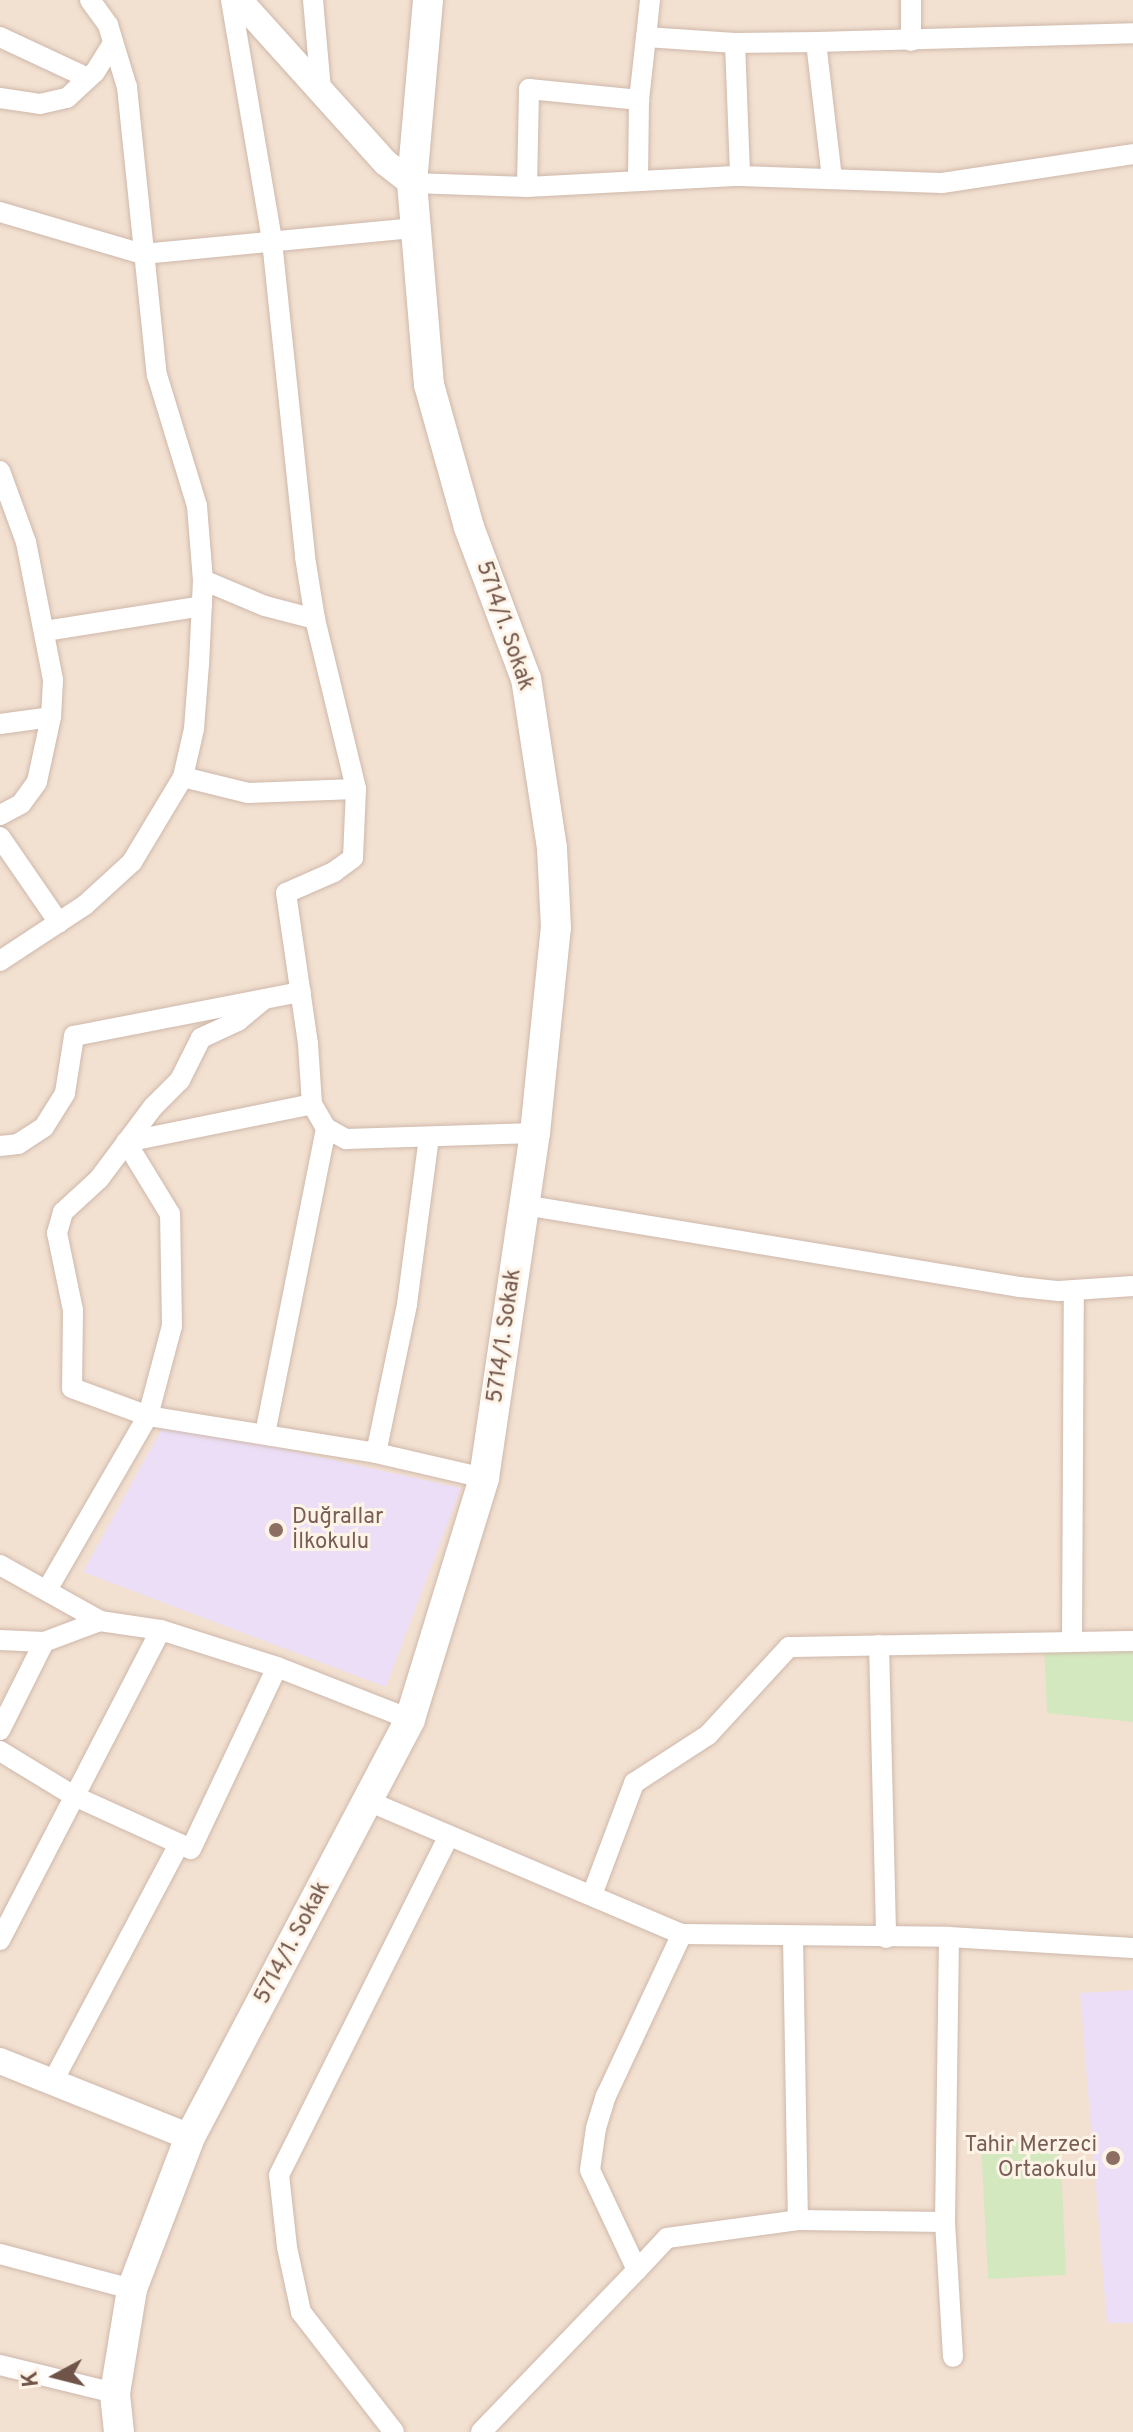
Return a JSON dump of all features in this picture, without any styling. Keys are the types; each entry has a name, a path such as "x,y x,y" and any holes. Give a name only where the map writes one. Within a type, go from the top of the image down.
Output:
{"main road":[{"name":"5714/1. Sokak","path":"119,2432 115,2393 132,2289 190,2137 410,1719 484,1478 535,1133 556,928 552,848 526,679 469,527 429,385 412,183 428,0"}],"street":[{"path":"0,961 85,905 132,862 183,777 194,729 203,580 197,506 157,375 127,87 108,25 90,0"},
{"path":"231,0 272,241 305,557 315,619 356,789 353,858 334,872 286,893 301,992 312,1104 326,1128 346,1139 535,1133"},
{"path":"239,0 386,163 412,183 527,187 740,176 942,183 1133,154"},
{"path":"313,0 321,90"},
{"path":"638,181 639,100 650,0"},
{"path":"911,0 911,41"},
{"path":"646,37 735,43 911,41 1133,33"},
{"path":"0,37 88,78"},
{"path":"816,42 832,178"},
{"path":"0,98 40,104 67,98 88,78 113,43"},
{"path":"735,43 740,176"},
{"path":"527,187 529,89 639,100"},
{"path":"0,212 143,254 415,228"},
{"path":"0,471 26,542 53,680 51,717 37,782 21,804 0,815"},
{"path":"203,580 265,606 315,619"},
{"path":"45,631 202,606"},
{"path":"0,724 51,717"},
{"path":"183,777 248,793 356,789"},
{"path":"0,837 59,923"},
{"path":"0,1146 18,1144 44,1127 65,1093 74,1036 301,992"},
{"path":"263,1000 238,1021 201,1038 180,1080 126,1142 99,1179 63,1212 57,1233 73,1310 72,1388 148,1416 376,1453 484,1478"},
{"path":"126,1142 312,1104"},
{"path":"265,1434 326,1128"},
{"path":"376,1453 407,1304 429,1137"},
{"path":"47,1590 148,1416 172,1326 170,1214 126,1142"},
{"path":"524,1205 1020,1287 1074,1290 1133,1286"},
{"path":"1072,1641 1074,1290"},
{"path":"0,1565 100,1621 161,1630 277,1667 410,1719"},
{"path":"0,1640 44,1642 100,1621"},
{"path":"0,1940 161,1630"},
{"path":"592,1895 634,1783 708,1735 789,1647 1133,1641"},
{"path":"0,1730 44,1642"},
{"path":"879,1645 886,1938"},
{"path":"0,1751 74,1796 191,1849 277,1667"},
{"path":"368,1801 682,1934 949,1937 1133,1948"},
{"path":"394,2432 301,2312 287,2247 279,2175 448,1837"},
{"path":"52,2083 179,1844"},
{"path":"637,2270 590,2170 596,2128 606,2096 682,1934"},
{"path":"793,1937 798,2220"},
{"path":"949,1937 945,2222 953,2357"},
{"path":"2,2067 52,2083 190,2137"},
{"path":"481,2432 667,2238 798,2220 945,2222"},
{"path":"0,2254 132,2289"},
{"path":"0,2365 115,2393"}],"shaded area":[{"path":"0,0 1133,0 1133,2432 0,2432"},
{"name":"Duğrallar İlkokulu","path":"165,1423 461,1488 386,1687 83,1572"},
{"name":"Tahir Merzeci Ortaokulu","path":"1133,1990 1133,2323 1107,2323 1080,1993"}],"green space":[{"path":"1133,1641 1133,1722 1047,1713 1044,1642"},
{"path":"1060,2139 1066,2275 988,2279 981,2143"}],"place":[{"name":"Duğrallar İlkokulu","path":"276,1530"},
{"name":"Tahir Merzeci Ortaokulu","path":"1113,2158"}]}
